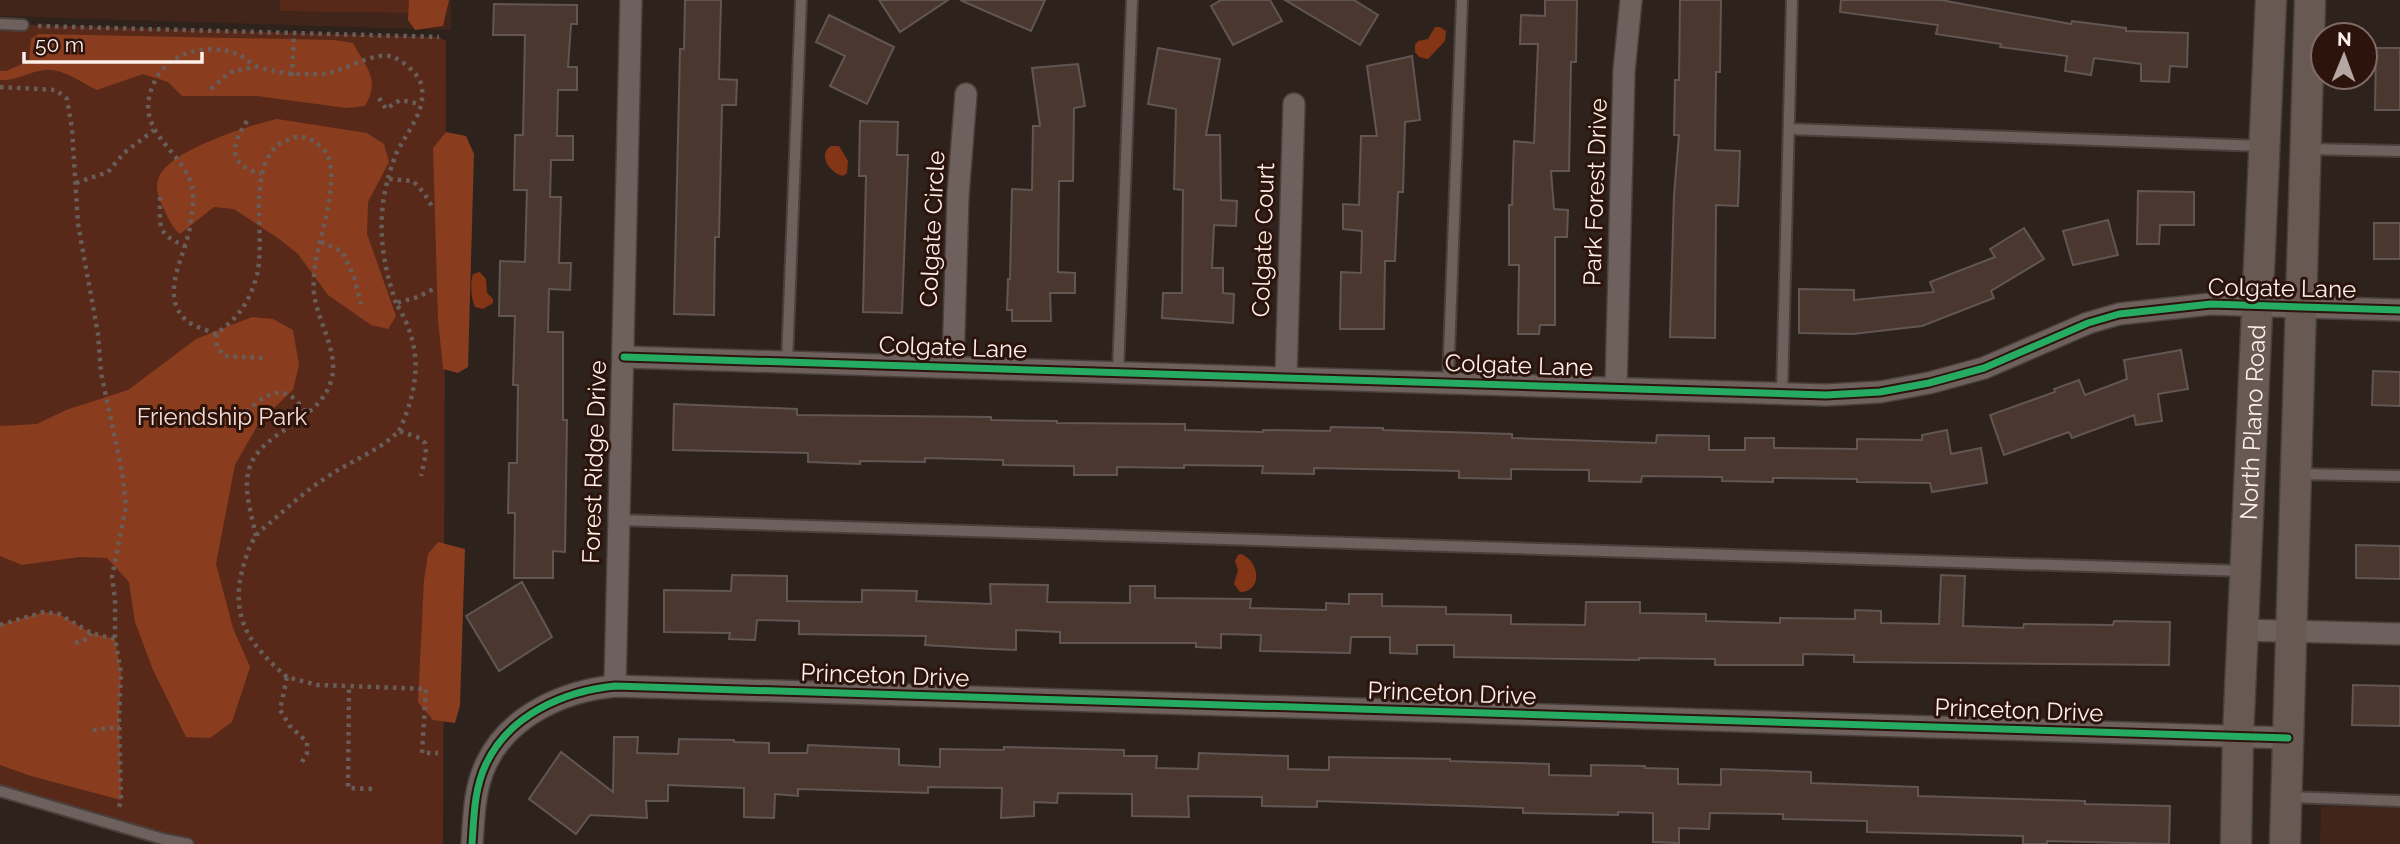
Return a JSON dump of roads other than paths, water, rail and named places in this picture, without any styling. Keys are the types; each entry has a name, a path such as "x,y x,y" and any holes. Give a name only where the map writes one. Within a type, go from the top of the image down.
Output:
{"main road":[{"name":"North Plano Road","path":"2236,844 2238,736 2271,0"},
{"name":"North Plano Road","path":"2285,844 2310,0"}],"street":[{"name":"Forest Ridge Drive","path":"615,687 631,0"},
{"name":"Park Forest Drive","path":"1616,387 1624,71 1631,0"},
{"name":"Colgate Circle","path":"953,366 958,195 966,94"},
{"name":"Colgate Court","path":"1286,377 1294,104"},
{"name":"Colgate Lane","path":"624,357 1826,395 1866,393 1929,383 1984,368 2088,323 2119,314 2211,304 2400,310"},
{"path":"2243,630 2400,634"},
{"path":"472,844 475,799 486,764 506,734 532,712 566,695 592,688 615,687"},
{"name":"Princeton Drive","path":"615,687 2288,738"}],"lane":[{"path":"787,362 801,0"},
{"path":"1118,372 1132,0"},
{"path":"1448,382 1462,0"},
{"path":"1782,393 1792,0"},
{"path":"0,24 23,25"},
{"path":"1789,129 2264,146"},
{"path":"2306,149 2400,151"},
{"path":"2296,474 2400,476"},
{"path":"618,520 2246,571"},
{"path":"0,791 188,844"},
{"path":"2286,797 2400,801"}],"park label":[{"name":"Friendship Park","path":"222,416"}]}
